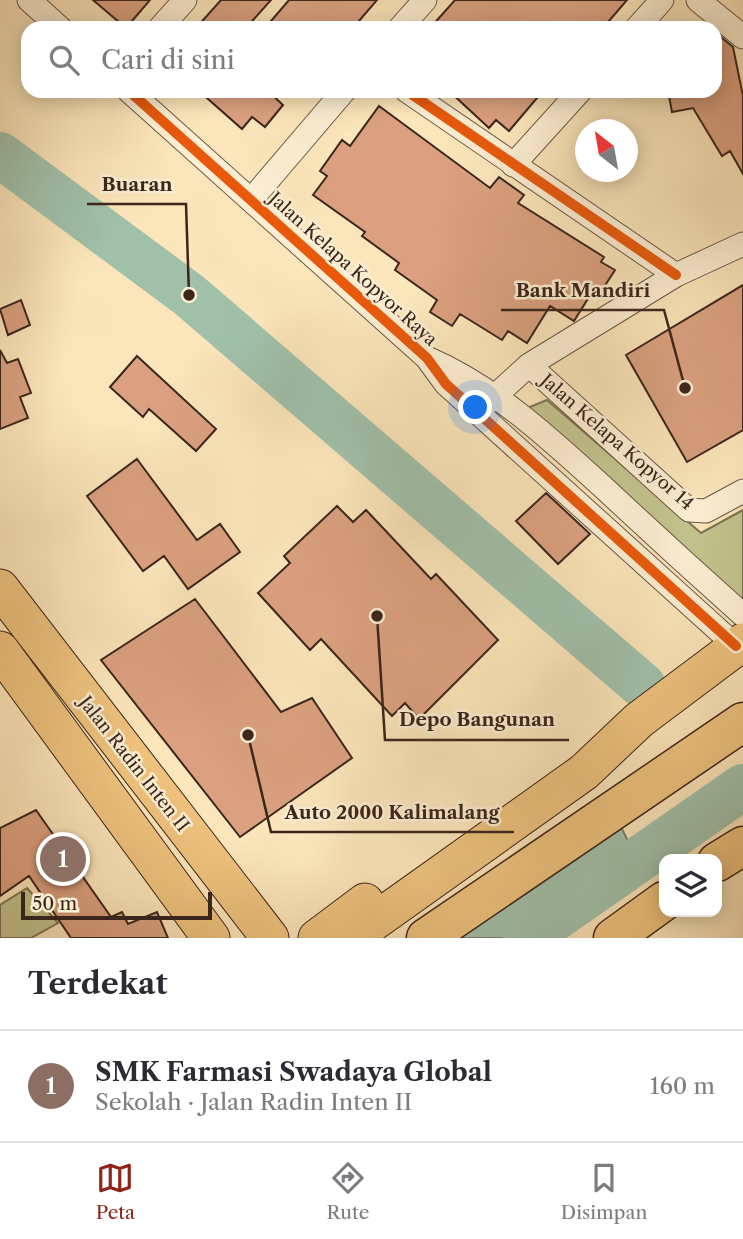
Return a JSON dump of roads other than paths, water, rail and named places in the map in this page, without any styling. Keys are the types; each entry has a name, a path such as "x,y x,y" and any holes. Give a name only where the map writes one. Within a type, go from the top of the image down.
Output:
{"highway":[{"path":"426,938 743,722"},
{"path":"722,859 743,846"},
{"path":"613,938 659,905"}],"main road":[{"name":"Jalan Radin Inten II","path":"0,588 270,938"},
{"path":"236,896 276,927 294,931 337,931 572,753 639,720 741,635"},
{"path":"0,650 205,933"}],"street":[{"path":"29,0 52,21"},
{"path":"166,21 185,0"},
{"path":"406,21 425,0"},
{"path":"644,21 663,0"},
{"path":"698,0 743,37"},
{"name":"Jalan Kelapa Kopyor Raya","path":"137,98 427,358 446,384 741,635"},
{"path":"251,200 338,98"},
{"path":"417,98 676,275"},
{"path":"513,165 574,98"},
{"path":"479,413 495,394 529,365 676,275 743,244"},
{"name":"Jalan Kelapa Kopyor Raya","path":"427,358 456,370 495,394 542,431 741,635"},
{"name":"Jalan Kelapa Kopyor 14","path":"529,365 689,510 706,511 743,491"}],"waterway":[{"path":"0,155 189,295 643,686"},
{"path":"526,938 743,787"}],"place":[{"name":"Buaran","path":"189,295"},
{"name":"Bank Mandiri","path":"685,388"},
{"name":"Depo Bangunan","path":"377,616"},
{"name":"Auto 2000 Kalimalang","path":"248,735"},
{"name":"SMK Farmasi Swadaya Global","path":"63,859"}]}
